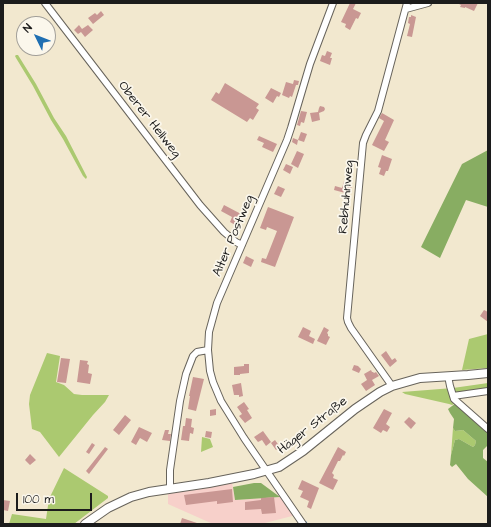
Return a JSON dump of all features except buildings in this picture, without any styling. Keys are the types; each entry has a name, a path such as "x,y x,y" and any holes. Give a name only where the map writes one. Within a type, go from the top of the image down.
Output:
{"main road":[{"name":"Häger Straße","path":"85,524 108,508 124,500 149,492 209,483 254,474 279,467 294,458 355,409 380,392 392,386 420,378 488,373"}],"street":[{"name":"Oberer Hellweg","path":"45,3 200,205 224,232 242,245"},
{"name":"Alter Postweg","path":"303,524 220,401 211,376 208,350 209,332 217,303 287,140 310,64 333,3"},
{"path":"406,6 428,3"},
{"name":"Rebhuhnweg","path":"392,386 351,328 347,318 363,143 378,111 406,6"},
{"path":"170,488 170,470 180,401 186,374 193,356 197,352 208,350"},
{"path":"448,376 453,396 457,403 488,429"},
{"path":"453,396 488,391"}],"shaded area":[{"path":"232,483 235,500 280,497 296,515 261,524 213,524 168,504 168,493"}],"green space":[{"path":"15,56 19,56 36,84 54,118 66,136 87,177 86,179 83,176"},
{"path":"488,150 488,207 466,200 440,258 421,247 462,164"},
{"path":"488,334 488,368 462,370 469,339"},
{"path":"47,353 60,356 56,382 64,385 74,394 109,395 105,402 59,457 40,432 32,429 29,404 30,395"},
{"path":"488,383 488,394 453,398 456,403 452,405 402,392 453,388"},
{"path":"456,403 488,430 488,445 483,450 483,458 488,462 488,497 468,479 456,464 452,467 450,465 455,440 459,439 473,447 476,441 463,430 455,431 453,428 454,419 448,409"},
{"path":"453,428 455,431 463,430 476,441 475,445 473,447 459,439 455,440 451,455"},
{"path":"202,437 210,439 213,447 201,452"},
{"path":"64,468 108,496 108,498 74,524 9,524 12,514 46,519 49,499"},
{"path":"261,483 280,497 235,500 233,487"}]}
